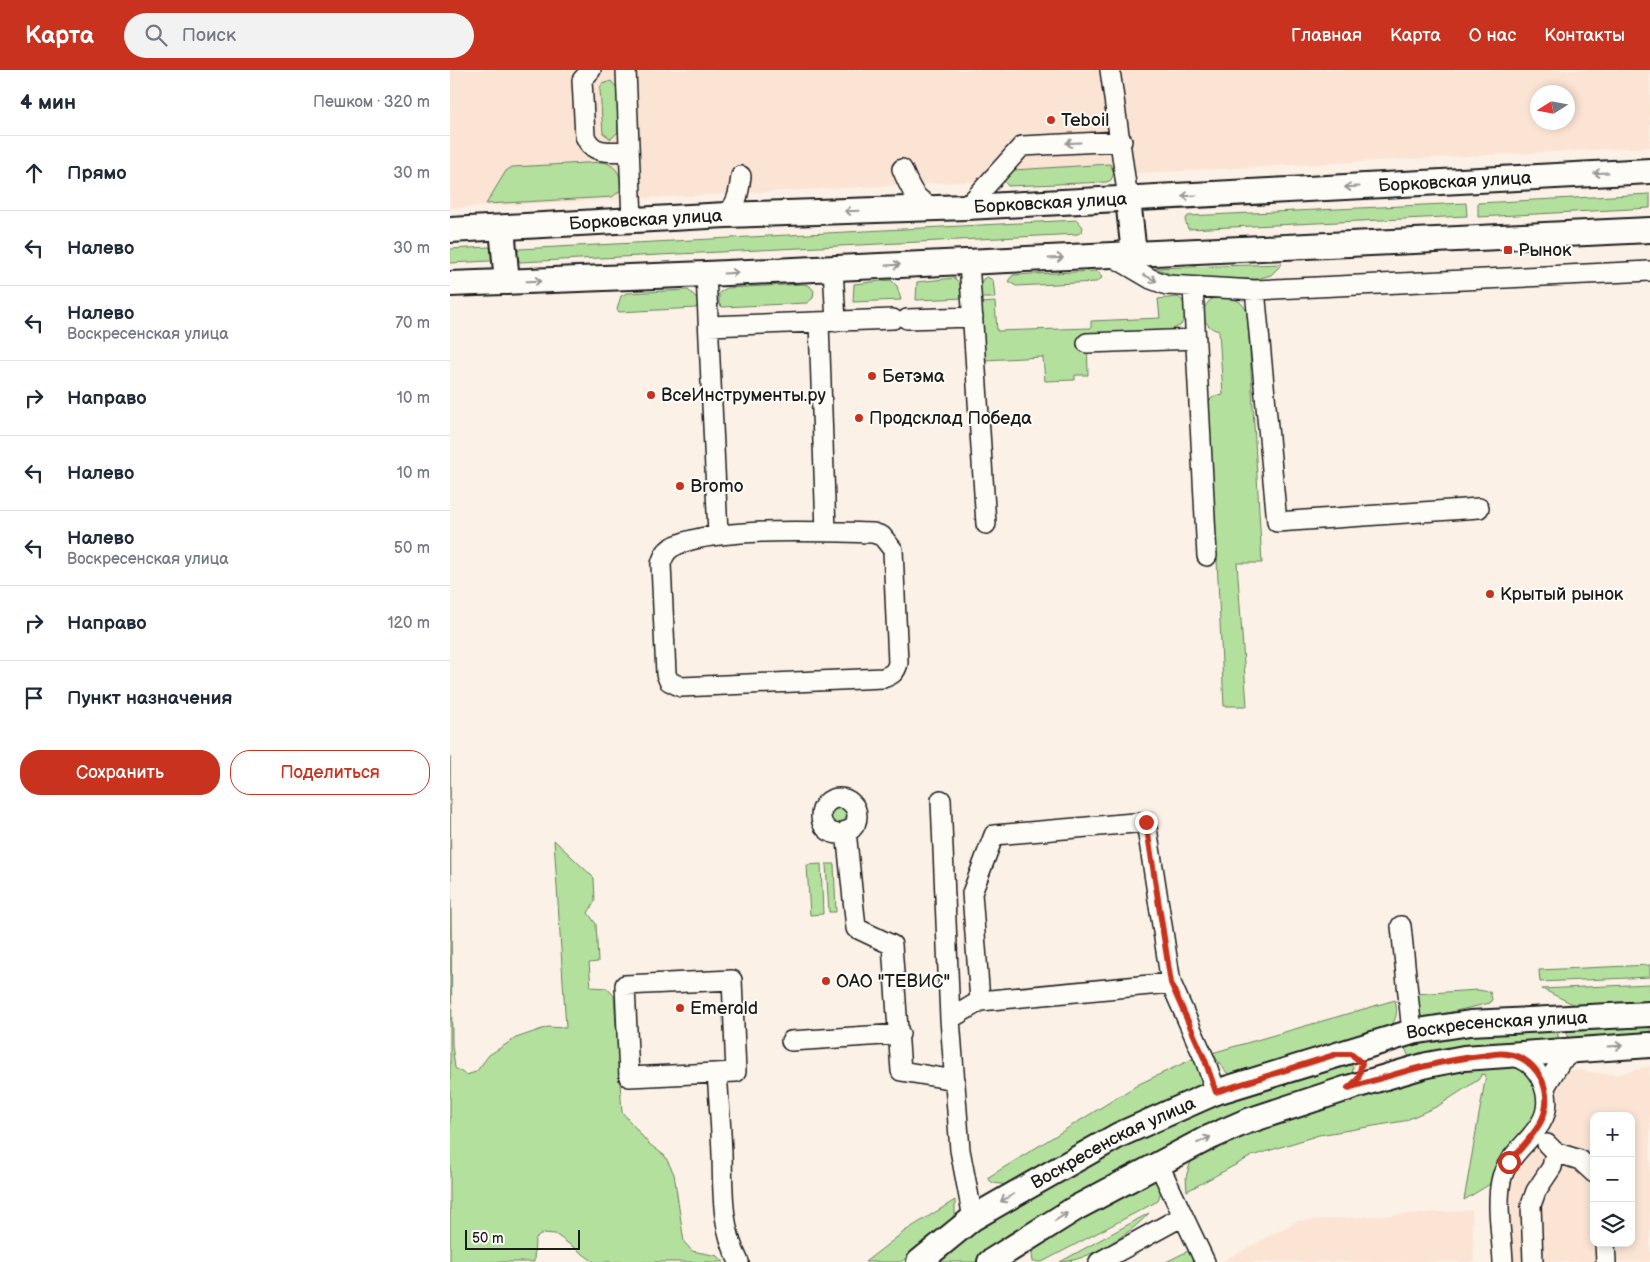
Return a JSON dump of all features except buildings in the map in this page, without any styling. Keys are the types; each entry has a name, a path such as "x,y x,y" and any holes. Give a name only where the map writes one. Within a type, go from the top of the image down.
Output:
{"main road":[{"name":"Борковская улица","path":"450,230 726,215 967,207 1650,171"},
{"path":"1128,199 1134,254"},
{"path":"502,228 507,282"},
{"path":"450,284 706,274 1650,230"},
{"name":"Воскресенская улица","path":"919,1262 973,1218 1119,1135 1216,1092 1412,1032 1470,1023 1650,1014"},
{"path":"1412,1032 1398,1043 1398,1056 1402,1062 1410,1066 1427,1065"},
{"name":"Воскресенская улица","path":"995,1261 1076,1208 1158,1163 1245,1122 1348,1088 1427,1065 1507,1053 1650,1045"},
{"path":"1337,1054 1351,1054 1362,1063 1358,1079 1348,1088"}],"street":[{"path":"591,70 582,80 585,136 588,144 600,151 629,151"},
{"path":"626,70 632,220"},
{"path":"1110,70 1122,141 1128,199"},
{"path":"967,207 1022,146 1122,141"},
{"path":"883,211 894,205 899,197 902,186 902,169 915,196 922,204 936,208"},
{"path":"726,215 735,206 740,192 741,176 751,204 760,214"},
{"path":"1110,255 1151,280 1167,285 1193,288 1255,290 1649,272"},
{"path":"968,262 986,524"},
{"path":"826,532 827,322 833,268"},
{"path":"706,274 718,534"},
{"path":"1193,288 1207,556"},
{"path":"1255,290 1277,522 1479,508"},
{"path":"709,326 973,317"},
{"path":"1087,343 1196,339"},
{"path":"826,532 872,532 882,536 893,550 898,663 896,670 883,678 681,687 669,681 666,674 661,564 664,555 670,549 718,534 826,532"},
{"path":"940,800 950,1019 960,1150 973,1218"},
{"path":"980,1001 972,893 994,835 1146,822 1171,983 1205,1060 1216,1092"},
{"path":"846,831 856,928 892,946 900,1034 901,1071 955,1080"},
{"path":"1401,926 1412,1032"},
{"path":"732,980 736,1072 717,1073 629,1077 625,985 732,980"},
{"path":"950,1019 980,1001 1171,983"},
{"path":"791,1041 900,1034"},
{"path":"1545,1087 1561,1061 1577,1049"},
{"path":"1503,1262 1501,1181 1509,1162 1543,1122 1547,1103 1545,1087 1532,1065 1524,1059 1507,1053"},
{"path":"717,1073 721,1112 724,1221 730,1246 739,1262"},
{"path":"1536,1132 1555,1152 1580,1160 1590,1169"},
{"path":"1533,1262 1531,1205 1536,1191 1552,1167 1555,1152"},
{"path":"1158,1163 1205,1262"},
{"path":"1099,1262 1183,1216"},
{"path":"1605,1247 1606,1262"}],"shaded area":[{"path":"450,70 1650,70 1650,147 450,208"},
{"path":"1650,1066 1650,1262 1494,1262 1487,1072 1559,1068 1616,1075"},
{"path":"1472,1210 1474,1262 1221,1262 1297,1221"}],"green space":[{"path":"611,81 617,88 618,132 611,139 603,133 600,89 602,84"},
{"path":"604,162 616,169 620,177 620,191 612,197 486,204 506,171 512,167"},
{"path":"1110,164 1114,173 1111,180 1107,182 1008,186 1004,181 1013,170"},
{"path":"1650,194 1650,208 1478,217 1478,203"},
{"path":"1466,203 1467,216 1188,229 1185,220 1188,216"},
{"path":"1077,220 1083,227 1082,231 1078,234 520,262 516,256 519,249"},
{"path":"489,247 493,250 494,259 490,261 450,263 450,249"},
{"path":"1282,264 1271,275 1257,279 1183,279 1155,268"},
{"path":"1099,272 1102,278 1096,282 1016,286 1008,281 1013,275"},
{"path":"987,277 993,280 995,298 981,298 980,285 983,279"},
{"path":"954,278 961,284 965,298 916,300 917,282"},
{"path":"891,280 897,286 901,300 853,302 854,284"},
{"path":"804,284 810,286 814,291 813,298 807,303 722,307 719,304 719,293 727,288"},
{"path":"688,290 695,296 698,304 696,308 619,312 617,309 621,296 627,293"},
{"path":"1178,297 1183,301 1186,315 1181,325 1169,331 1087,334 1088,375 1075,375 1075,380 1045,381 1043,357 984,360 981,303 995,302 997,331 1091,328 1091,321 1160,318 1158,299"},
{"path":"1216,297 1238,301 1245,308 1248,320 1262,563 1237,563 1247,706 1224,706 1217,559 1213,559 1208,402 1213,397 1223,395 1219,331 1208,325 1204,315 1206,305"},
{"path":"450,757 452,1045 455,1068 466,1075 476,1072 489,1055 516,1038 548,1027 566,1028 554,840 594,878 595,901 588,913 596,924 598,962 589,963 591,987 607,988 614,996 622,1112 648,1143 665,1156 674,1174 684,1242 692,1251 718,1256 724,1262 594,1262 555,1234 543,1233 535,1239 534,1262 450,1262"},
{"path":"838,805 846,808 849,816 846,824 838,827 830,824 827,816 830,808"},
{"path":"821,864 823,914 810,915 807,865"},
{"path":"826,864 834,864 836,912 829,912"},
{"path":"1650,965 1650,977 1540,982 1539,970"},
{"path":"1650,984 1650,1006 1583,1009 1542,989"},
{"path":"1478,990 1490,992 1492,999 1490,1003 1417,1020 1414,994"},
{"path":"1395,1000 1396,1017 1386,1030 1233,1075 1227,1073 1212,1053"},
{"path":"1650,1023 1650,1038 1568,1042 1566,1027"},
{"path":"1557,1028 1559,1043 1413,1058 1409,1057 1405,1048 1406,1045 1446,1035"},
{"path":"1199,1056 1204,1075 1198,1088 1008,1185 993,1183 987,1178 1139,1084"},
{"path":"1510,1061 1535,1075 1539,1111 1495,1181 1464,1200 1486,1075 1482,1074 1478,1080 1438,1106 1404,1121 1319,1135 1252,1156 1187,1191 1186,1177 1191,1161 1207,1150 1235,1137 1323,1106 1385,1087 1447,1072"},
{"path":"1349,1062 1353,1067 1352,1075 977,1262 930,1262 982,1224 1066,1175 1198,1109"},
{"path":"1153,1176 1162,1187 1158,1201 1042,1262 1033,1262 1032,1254 1037,1245"},
{"path":"955,1200 955,1213 947,1228 901,1262 865,1262 905,1231"},
{"path":"1149,1213 1132,1229 1108,1245 1071,1261 1060,1262"},
{"path":"1196,1247 1202,1262 1166,1262"}],"place":[{"name":"Teboil","path":"1051,120"},
{"name":"Рынок","path":"1508,250"},
{"name":"Бетэма","path":"872,376"},
{"name":"ВсеИнструменты.ру","path":"651,395"},
{"name":"Продсклад Победа","path":"859,418"},
{"name":"Bromo","path":"680,486"},
{"name":"Крытый рынок","path":"1490,594"},
{"name":"ОАО \"ТЕВИС\"","path":"826,981"},
{"name":"Emerald","path":"680,1008"}],"route":[{"path":"1146,822 1171,983 1205,1060 1216,1092 1337,1054 1351,1054 1362,1063 1362,1070 1358,1079 1348,1088 1427,1065 1507,1053 1524,1059 1538,1072 1545,1087 1547,1103 1543,1122 1509,1162"}]}
